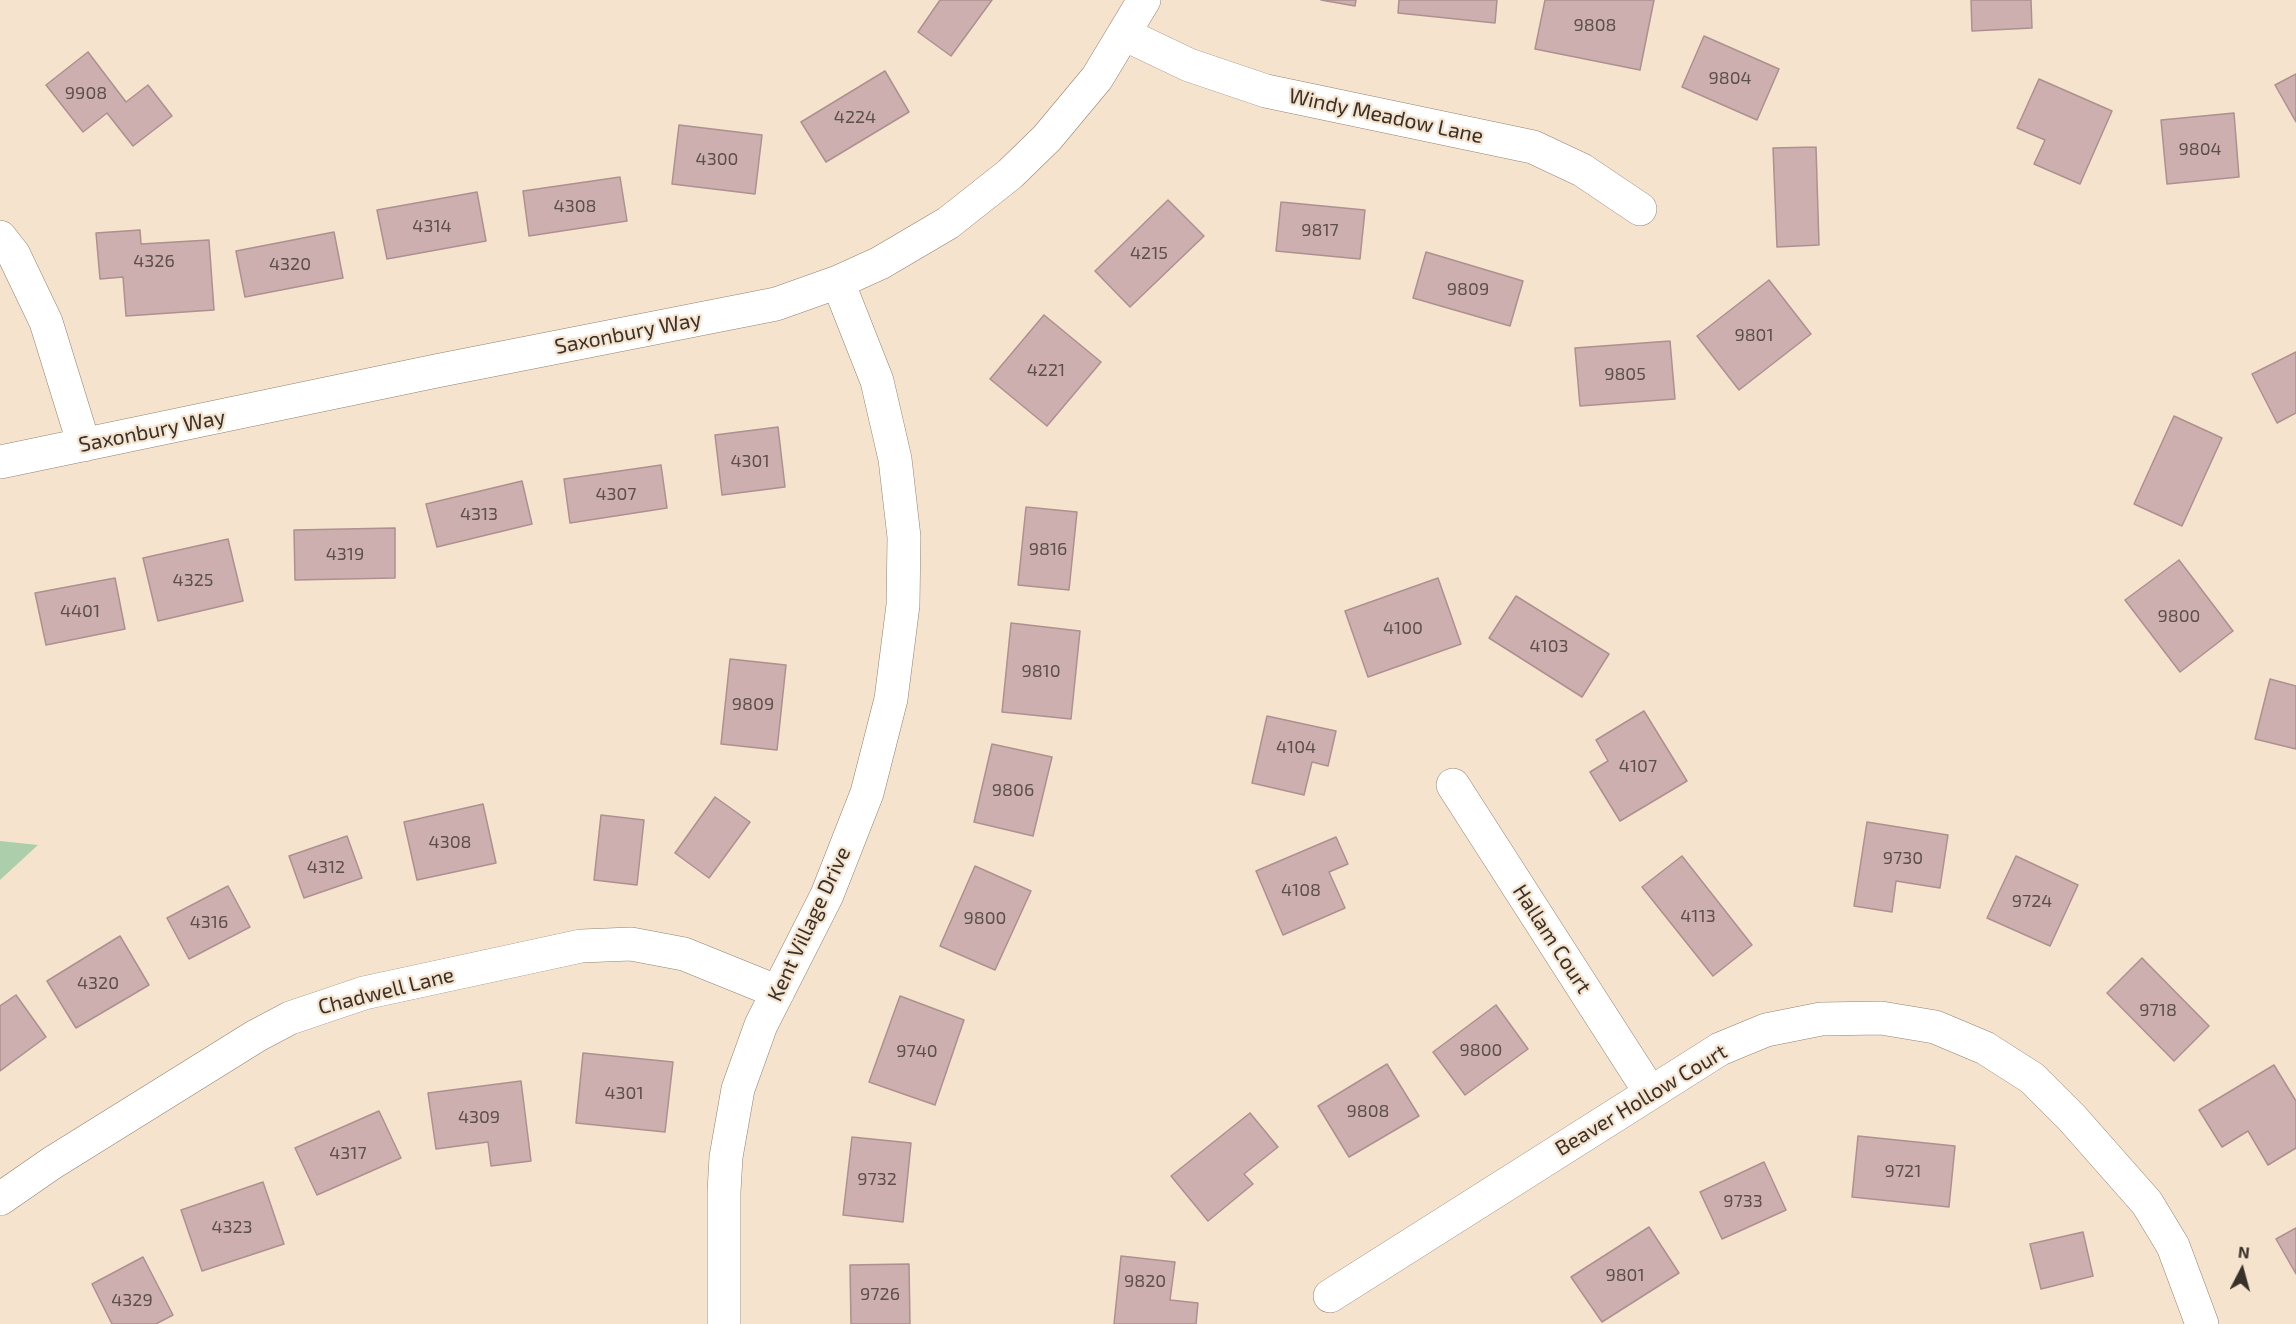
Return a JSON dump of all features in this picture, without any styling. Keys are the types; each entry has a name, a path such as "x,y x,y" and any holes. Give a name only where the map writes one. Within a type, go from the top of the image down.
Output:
{"street":[{"name":"Saxonbury Way","path":"0,462 436,370 776,304 838,282 880,263 948,223 1010,174 1047,138 1098,78 1144,0"},
{"name":"Windy Meadow Lane","path":"1125,35 1190,65 1266,91 1533,147 1582,170 1640,209"},
{"path":"0,237 14,255 46,322 84,445"},
{"name":"Kent Village Drive","path":"724,1324 726,1157 738,1089 748,1057 827,895 867,793 891,699 903,605 904,537 895,459 877,381 838,282"},
{"name":"Hallam Court","path":"1454,785 1650,1092"},
{"name":"Chadwell Lane","path":"0,1199 52,1163 256,1036 310,1011 364,993 581,946 631,944 684,954 778,992"},
{"name":"Beaver Hollow Court","path":"1330,1296 1650,1092 1729,1045 1766,1030 1821,1019 1881,1018 1935,1027 1985,1048 2032,1078 2072,1118 2147,1203 2173,1246 2202,1324"}],"green space":[{"path":"0,841 38,845 0,880"}],"building":[{"path":"940,0 992,0 951,56 918,32"},
{"path":"1321,0 1356,0 1355,6"},
{"path":"1399,0 1497,0 1495,23 1398,13"},
{"path":"1545,0 1654,0 1640,70 1535,49"},
{"path":"1971,0 2031,0 2032,28 1972,31"},
{"path":"1704,36 1779,69 1757,120 1682,87"},
{"path":"88,52 126,102 148,85 172,116 133,146 107,113 83,132 46,85"},
{"path":"885,71 909,112 826,162 801,122"},
{"path":"2296,74 2296,122 2275,85"},
{"path":"2039,79 2112,111 2080,184 2034,164 2045,140 2017,128"},
{"path":"2234,113 2239,177 2167,184 2161,120"},
{"path":"679,125 762,135 755,194 672,184"},
{"path":"1816,147 1819,245 1777,247 1773,148"},
{"path":"620,177 627,221 529,236 523,191"},
{"path":"477,192 486,241 387,259 377,210"},
{"path":"1168,200 1204,236 1130,307 1095,271"},
{"path":"1281,202 1365,210 1360,259 1276,251"},
{"path":"140,230 141,244 209,240 214,310 126,316 123,277 100,279 96,233"},
{"path":"334,232 343,278 245,297 236,251"},
{"path":"1426,252 1523,281 1510,326 1413,298"},
{"path":"1769,280 1811,334 1739,390 1697,336"},
{"path":"1044,315 1101,362 1047,426 990,379"},
{"path":"1670,341 1675,399 1580,406 1575,348"},
{"path":"2296,352 2296,413 2277,423 2252,374"},
{"path":"2174,416 2222,438 2182,526 2134,504"},
{"path":"778,427 785,487 722,495 715,435"},
{"path":"661,465 667,508 570,523 564,479"},
{"path":"522,481 532,524 437,547 426,504"},
{"path":"1026,507 1077,512 1069,590 1018,585"},
{"path":"395,528 395,578 295,580 294,530"},
{"path":"228,539 243,601 158,621 143,558"},
{"path":"2179,560 2233,631 2180,672 2125,600"},
{"path":"115,578 125,629 46,645 35,593"},
{"path":"1438,578 1461,644 1368,677 1345,611"},
{"path":"1516,596 1609,654 1582,697 1489,638"},
{"path":"1011,623 1080,631 1071,719 1002,712"},
{"path":"730,659 786,665 777,750 721,744"},
{"path":"2270,679 2296,686 2296,749 2255,739"},
{"path":"1644,711 1687,781 1620,821 1590,772 1608,761 1596,740"},
{"path":"1267,716 1336,731 1328,766 1312,762 1304,795 1252,783"},
{"path":"992,744 1052,757 1033,836 974,822"},
{"path":"715,797 750,822 709,878 675,853"},
{"path":"483,804 496,863 417,880 404,822"},
{"path":"601,815 644,820 637,885 594,880"},
{"path":"1867,822 1948,835 1940,888 1896,881 1892,912 1854,906"},
{"path":"347,836 362,878 304,898 289,856"},
{"path":"1336,837 1348,864 1329,872 1345,908 1283,935 1256,871"},
{"path":"1682,856 1752,945 1713,976 1642,887"},
{"path":"2016,856 2078,885 2050,946 1987,918"},
{"path":"975,866 1031,891 995,970 940,946"},
{"path":"228,886 250,927 189,959 167,918"},
{"path":"120,936 149,985 76,1028 47,981"},
{"path":"2142,958 2209,1026 2174,1061 2107,993"},
{"path":"16,995 46,1037 0,1071 0,1006"},
{"path":"900,996 964,1020 935,1105 869,1082"},
{"path":"1496,1005 1528,1049 1465,1095 1433,1052"},
{"path":"583,1053 673,1062 665,1132 576,1123"},
{"path":"1387,1064 1419,1116 1349,1157 1318,1106"},
{"path":"2274,1065 2296,1101 2296,1148 2268,1165 2248,1131 2222,1147 2199,1110"},
{"path":"521,1081 531,1161 491,1166 488,1142 436,1149 428,1093"},
{"path":"379,1111 401,1158 317,1195 295,1148"},
{"path":"1250,1113 1278,1147 1244,1174 1253,1184 1208,1221 1171,1176"},
{"path":"1858,1136 1955,1146 1949,1207 1852,1197"},
{"path":"852,1137 911,1143 903,1222 843,1215"},
{"path":"1764,1162 1786,1210 1722,1239 1700,1192"},
{"path":"263,1182 284,1244 202,1271 181,1210"},
{"path":"1649,1227 1679,1273 1602,1322 1571,1277"},
{"path":"2296,1228 2296,1274 2276,1239"},
{"path":"2083,1232 2093,1276 2041,1289 2030,1244"},
{"path":"1121,1256 1175,1262 1170,1300 1198,1303 1196,1324 1114,1324"},
{"path":"143,1257 173,1315 156,1324 112,1324 92,1284"},
{"path":"909,1264 910,1324 851,1324 850,1265"}]}
